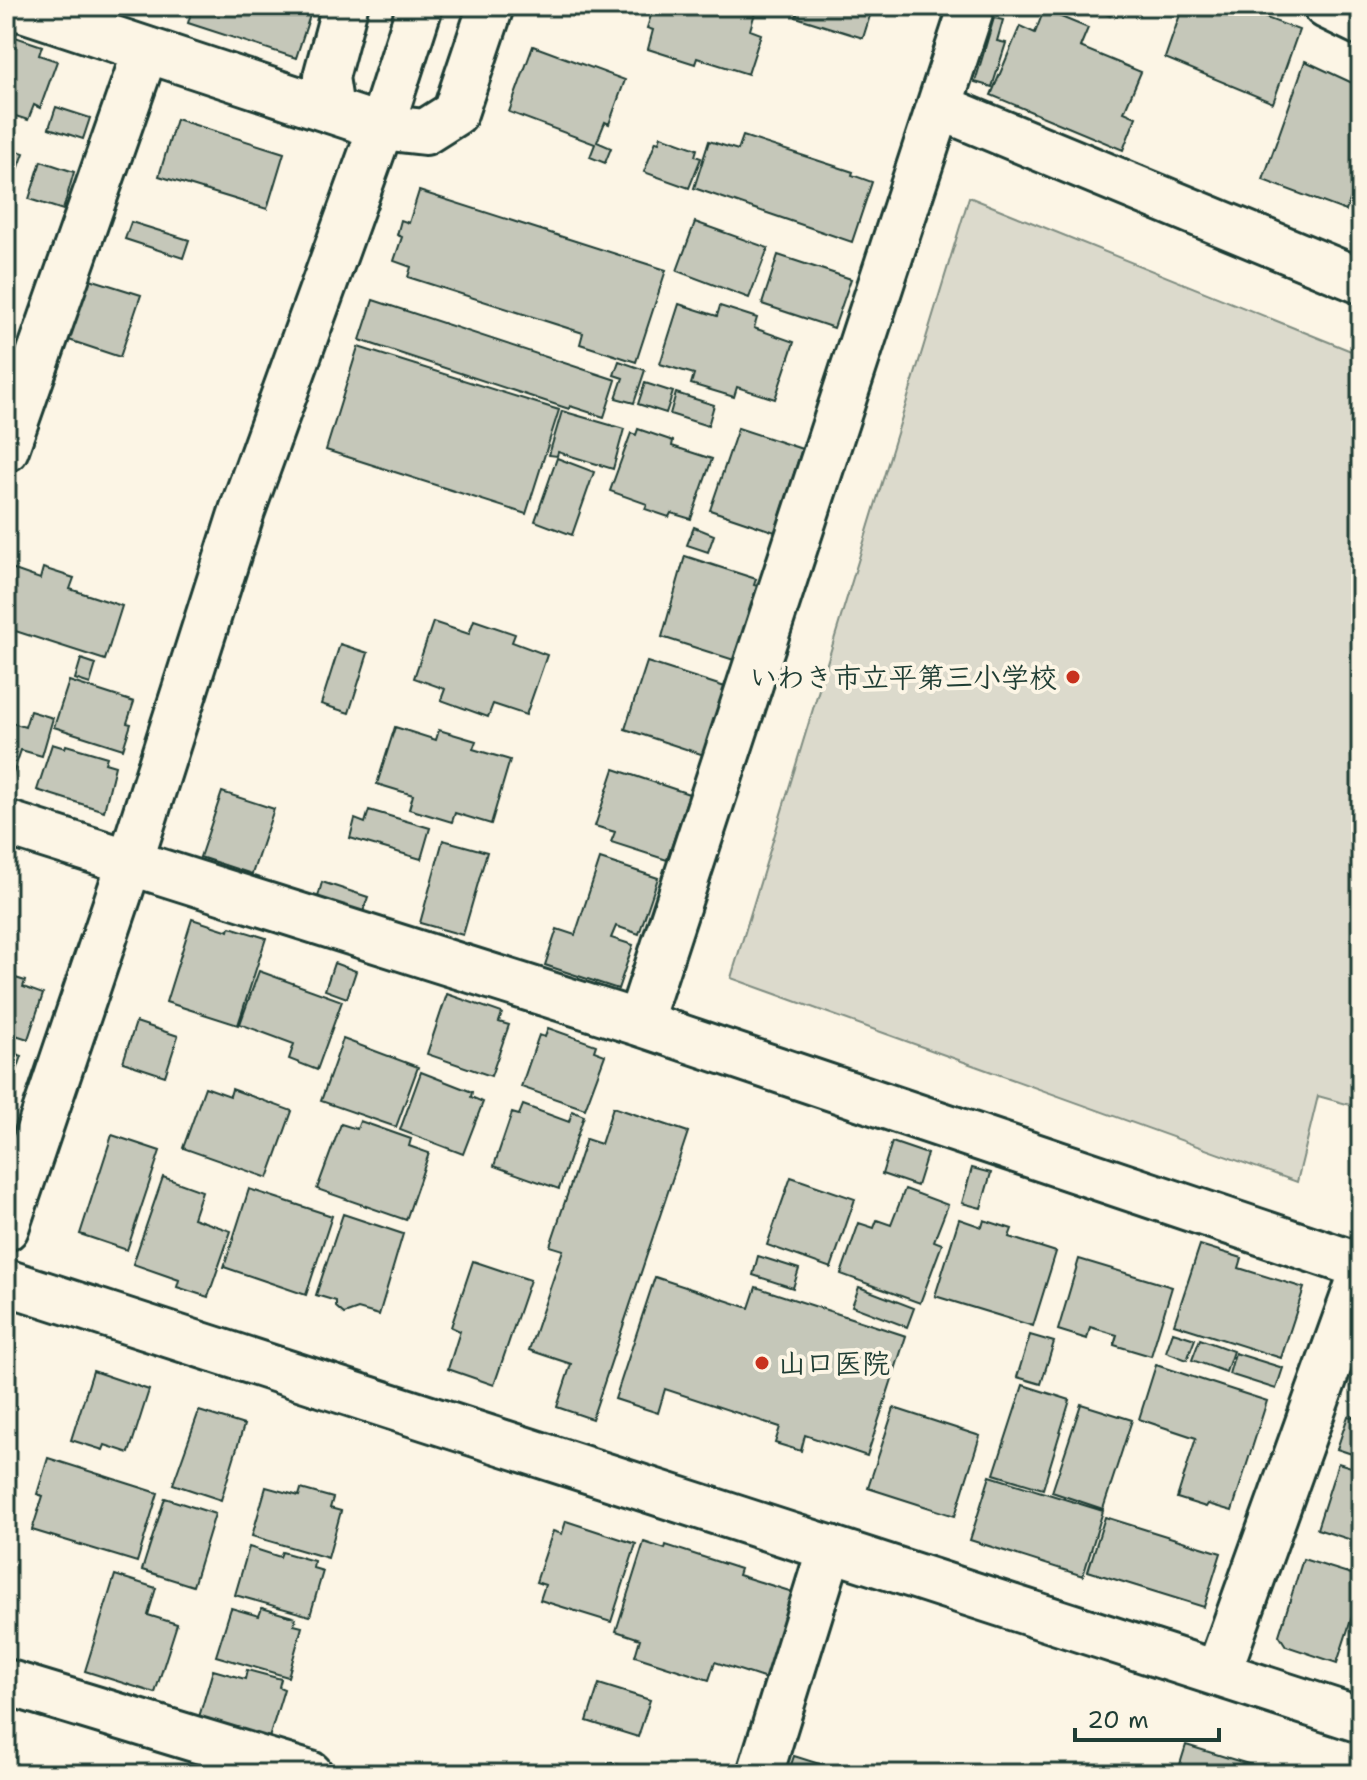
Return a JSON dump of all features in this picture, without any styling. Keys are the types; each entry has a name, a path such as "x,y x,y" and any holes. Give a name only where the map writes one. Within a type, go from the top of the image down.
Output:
{"street":[{"path":"14,6 381,127 425,132 455,113 491,6"},
{"path":"331,110 326,77 345,6"},
{"path":"6,1228 130,862 242,511 381,127 420,6"},
{"path":"639,1023 972,6"},
{"path":"1326,6 1361,23"},
{"path":"10,427 146,50"},
{"path":"940,107 1361,281"},
{"path":"6,823 639,1023 1361,1266"},
{"path":"1218,1673 1361,1276"},
{"path":"6,1282 1361,1720"},
{"path":"760,1774 830,1548"},
{"path":"6,1682 246,1765 310,1774"}],"shaded area":[{"name":"いわき市立平第三小学校","path":"969,197 1361,355 1361,1108 1318,1096 1297,1182 731,978"}],"building":[{"path":"193,6 313,6 296,58 188,23"},
{"path":"654,6 757,6 750,30 761,34 748,74 697,58 695,64 648,49 653,30 647,28"},
{"path":"800,6 873,6 863,38 796,17"},
{"path":"1090,6 1115,6 1110,16"},
{"path":"1183,6 1234,6 1299,30 1273,103 1165,58"},
{"path":"1044,10 1088,28 1080,47 1141,72 1124,112 1136,117 1123,150 991,95 1020,26 1035,33"},
{"path":"994,18 1003,20 997,41 1006,43 992,87 975,82"},
{"path":"6,26 18,30 15,37 42,46 39,55 57,61 40,108 34,105 28,120 6,113"},
{"path":"533,46 625,80 609,124 605,122 597,142 611,148 605,163 590,157 595,144 509,112"},
{"path":"1305,61 1361,87 1361,171 1346,211 1263,180"},
{"path":"56,107 90,118 83,139 49,128"},
{"path":"176,119 284,153 267,209 159,176"},
{"path":"661,136 697,149 695,156 701,158 689,188 644,172"},
{"path":"743,136 853,172 852,175 872,182 852,242 694,188 709,141 738,150"},
{"path":"6,147 24,153 6,203"},
{"path":"41,161 74,172 63,210 29,199"},
{"path":"419,191 666,270 636,362 580,344 583,333 408,277 411,267 394,261 402,237 397,235 401,220 409,223"},
{"path":"131,222 189,240 183,258 125,239"},
{"path":"695,222 768,248 749,298 677,271"},
{"path":"6,236 14,239 6,261"},
{"path":"778,255 851,279 834,328 762,304"},
{"path":"90,279 141,295 120,357 69,340"},
{"path":"373,300 616,380 604,417 570,406 569,409 360,340"},
{"path":"679,304 717,316 720,306 757,318 754,328 794,342 775,399 737,387 734,397 691,384 694,374 660,364"},
{"path":"358,347 559,410 526,514 326,450"},
{"path":"619,361 645,370 634,403 616,398 623,378 614,375"},
{"path":"645,383 673,392 666,413 638,404"},
{"path":"676,393 714,405 708,426 670,414"},
{"path":"562,411 624,429 613,469 558,452 557,456 549,455"},
{"path":"738,428 802,449 775,532 710,510"},
{"path":"638,429 673,441 672,446 712,459 691,519 671,513 669,517 645,509 647,504 610,491 631,433 636,435"},
{"path":"557,458 594,472 572,535 535,521"},
{"path":"694,527 714,535 708,552 687,545"},
{"path":"685,556 756,579 754,585 758,586 734,660 662,637"},
{"path":"6,567 40,579 43,568 74,578 70,589 122,606 105,660 6,628"},
{"path":"474,620 515,634 512,642 547,655 526,715 493,704 488,717 441,700 445,689 414,678 433,622 469,634"},
{"path":"340,644 368,653 349,713 321,704"},
{"path":"81,659 96,664 90,684 75,679"},
{"path":"647,662 725,687 704,755 625,729"},
{"path":"69,681 134,702 123,749 54,727"},
{"path":"30,711 53,718 42,756 21,750 7,792 6,721 25,727"},
{"path":"395,727 436,740 439,730 476,741 473,749 510,760 491,824 455,813 452,822 409,809 413,795 377,784"},
{"path":"52,744 107,757 105,763 115,766 104,811 37,790"},
{"path":"614,769 689,794 667,860 611,842 615,832 595,826"},
{"path":"222,792 274,809 252,874 200,857"},
{"path":"369,810 430,828 421,859 350,838 355,819 365,823"},
{"path":"443,840 487,852 463,935 420,923"},
{"path":"600,859 658,878 639,934 616,926 611,938 633,945 618,989 545,965 557,929 575,935"},
{"path":"322,882 368,897 363,912 318,897"},
{"path":"192,919 229,931 230,927 266,938 238,1025 166,1002"},
{"path":"334,963 356,971 347,998 325,990"},
{"path":"259,971 342,1001 317,1070 289,1059 294,1044 240,1024"},
{"path":"6,975 25,981 23,987 43,994 28,1039 6,1032"},
{"path":"447,994 502,1013 499,1022 509,1025 491,1076 427,1054"},
{"path":"136,1022 178,1036 165,1076 123,1062"},
{"path":"548,1028 596,1045 594,1051 605,1055 585,1109 521,1087 539,1035 545,1037"},
{"path":"343,1039 418,1067 396,1127 321,1101"},
{"path":"6,1051 22,1056 6,1102"},
{"path":"421,1072 472,1092 471,1097 483,1102 463,1154 400,1130"},
{"path":"205,1087 230,1096 232,1089 292,1111 268,1178 183,1148"},
{"path":"523,1105 569,1122 572,1111 584,1116 559,1189 494,1166 512,1113 519,1115"},
{"path":"613,1107 688,1132 592,1419 557,1407 571,1364 529,1350 563,1250 550,1246 586,1139 601,1144"},
{"path":"360,1121 411,1139 409,1146 429,1153 406,1220 317,1189 341,1124 357,1129"},
{"path":"112,1135 160,1151 127,1250 80,1234"},
{"path":"892,1142 927,1154 917,1186 882,1174"},
{"path":"972,1168 991,1173 981,1208 962,1203"},
{"path":"163,1177 202,1191 193,1218 231,1231 208,1297 177,1287 179,1280 133,1264"},
{"path":"791,1177 855,1199 831,1268 767,1245"},
{"path":"249,1189 332,1216 306,1295 224,1267"},
{"path":"905,1189 948,1205 934,1241 942,1244 920,1303 841,1274 859,1223 874,1228 877,1220 891,1225"},
{"path":"343,1214 403,1234 379,1315 358,1309 344,1314 336,1307 336,1301 316,1295"},
{"path":"959,1219 982,1227 984,1220 1012,1229 1009,1237 1056,1252 1033,1326 935,1296"},
{"path":"1200,1245 1242,1258 1239,1268 1304,1288 1281,1358 1174,1324"},
{"path":"758,1256 799,1269 793,1288 753,1275"},
{"path":"1079,1259 1172,1287 1151,1356 1114,1345 1117,1335 1090,1327 1087,1339 1058,1330"},
{"path":"473,1261 530,1280 494,1385 448,1369 460,1331 451,1327"},
{"name":"山口医院","path":"655,1277 749,1308 756,1287 906,1336 867,1456 805,1435 801,1451 775,1443 780,1427 665,1389 658,1413 615,1399"},
{"path":"859,1287 914,1308 907,1327 852,1306"},
{"path":"1173,1332 1195,1339 1187,1360 1166,1352"},
{"path":"1030,1335 1054,1342 1041,1384 1017,1377"},
{"path":"1200,1339 1233,1351 1226,1372 1192,1360"},
{"path":"1235,1353 1283,1368 1276,1389 1229,1374"},
{"path":"1156,1365 1267,1401 1232,1511 1177,1498 1196,1438 1139,1419"},
{"path":"93,1371 149,1390 129,1453 105,1445 103,1450 71,1440"},
{"path":"1023,1385 1070,1400 1043,1489 994,1474"},
{"path":"1081,1404 1132,1420 1103,1509 1052,1492"},
{"path":"894,1408 980,1436 955,1516 868,1488"},
{"path":"199,1411 244,1425 221,1500 173,1484"},
{"path":"1348,1416 1361,1419 1361,1457 1337,1449"},
{"path":"48,1458 158,1493 137,1562 32,1530 43,1496 37,1494"},
{"path":"1338,1463 1361,1470 1361,1543 1317,1529"},
{"path":"990,1476 1103,1511 1083,1576 970,1540"},
{"path":"266,1487 299,1496 301,1489 333,1498 330,1508 341,1511 328,1558 252,1536"},
{"path":"165,1498 215,1514 193,1586 142,1570"},
{"path":"1105,1517 1221,1553 1204,1607 1088,1571"},
{"path":"566,1521 636,1544 611,1622 540,1600 545,1585 536,1582 553,1531 562,1534"},
{"path":"644,1542 665,1549 666,1545 740,1569 738,1575 799,1594 772,1681 715,1662 709,1680 635,1656 640,1639 616,1631"},
{"path":"249,1547 280,1557 282,1552 314,1561 313,1568 323,1571 310,1616 235,1595"},
{"path":"1303,1559 1361,1577 1361,1589 1337,1663 1286,1646 1279,1635"},
{"path":"115,1575 156,1588 148,1615 177,1624 155,1693 85,1671"},
{"path":"231,1608 259,1616 262,1608 296,1618 294,1625 302,1627 288,1677 216,1656"},
{"path":"1361,1637 1361,1671 1352,1668"},
{"path":"213,1670 245,1679 247,1670 281,1679 279,1687 284,1689 269,1738 199,1717"},
{"path":"599,1684 650,1700 638,1737 587,1721"},
{"path":"1186,1745 1258,1767 1256,1774 1177,1774"},
{"path":"794,1756 851,1774 788,1774"},
{"path":"609,1762 647,1774 605,1774"}],"place":[{"name":"いわき市立平第三小学校","path":"1073,677"},
{"name":"山口医院","path":"762,1363"}]}
